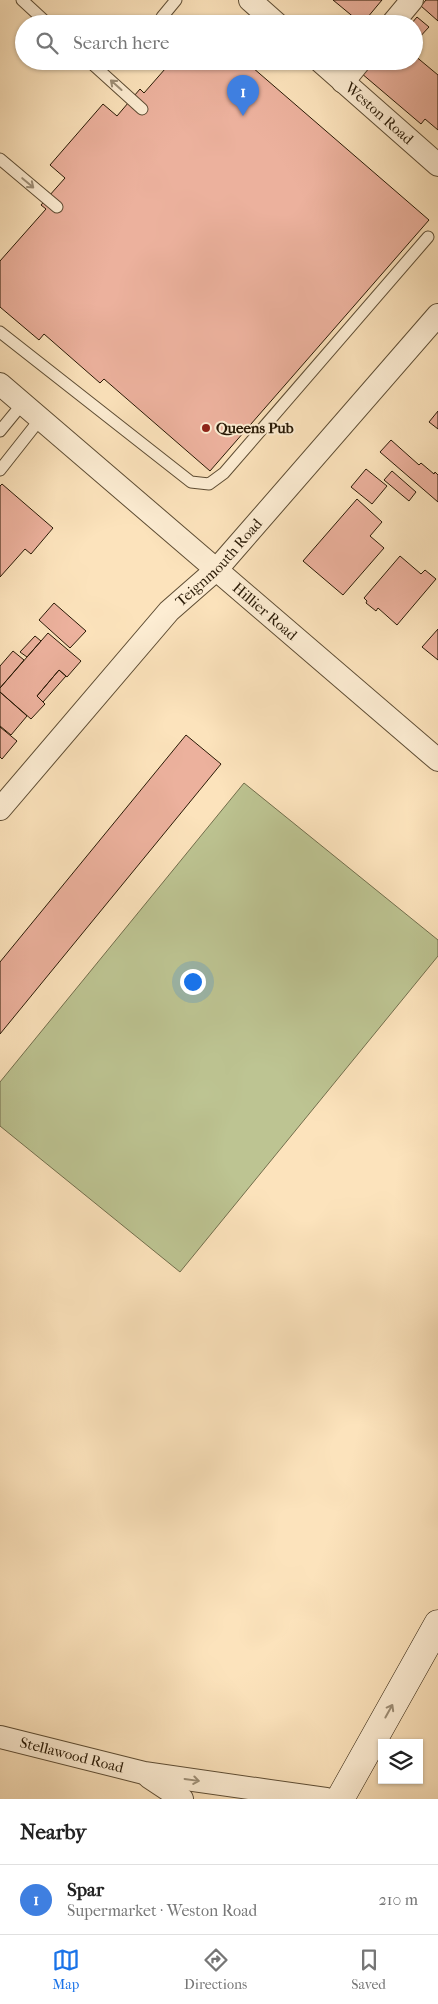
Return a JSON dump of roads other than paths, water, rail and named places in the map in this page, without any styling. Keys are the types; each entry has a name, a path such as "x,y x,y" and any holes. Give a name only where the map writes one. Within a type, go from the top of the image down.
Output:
{"main road":[{"path":"340,1799 438,1624"}],"street":[{"path":"250,0 267,15"},
{"path":"400,15 412,0"},
{"name":"Weston Road","path":"329,70 438,165"},
{"path":"342,82 352,70"},
{"name":"Teignmouth Road","path":"0,809 169,610 217,569 438,315"},
{"name":"Hillier Road","path":"0,384 438,760"},
{"name":"Stellawood Road","path":"0,1738 144,1773 326,1799"},
{"name":"Stellawood Road","path":"144,1773 182,1799"}],"lane":[{"path":"22,0 38,15"},
{"path":"164,15 176,0"},
{"path":"99,70 142,109"},
{"path":"0,159 57,207"},
{"path":"0,332 191,482 210,484 224,473 428,236"},
{"path":"0,431 23,403"},
{"path":"0,470 40,418"}],"place":[{"name":"Spar","path":"243,116"},
{"name":"Queens Pub","path":"206,428"}]}
